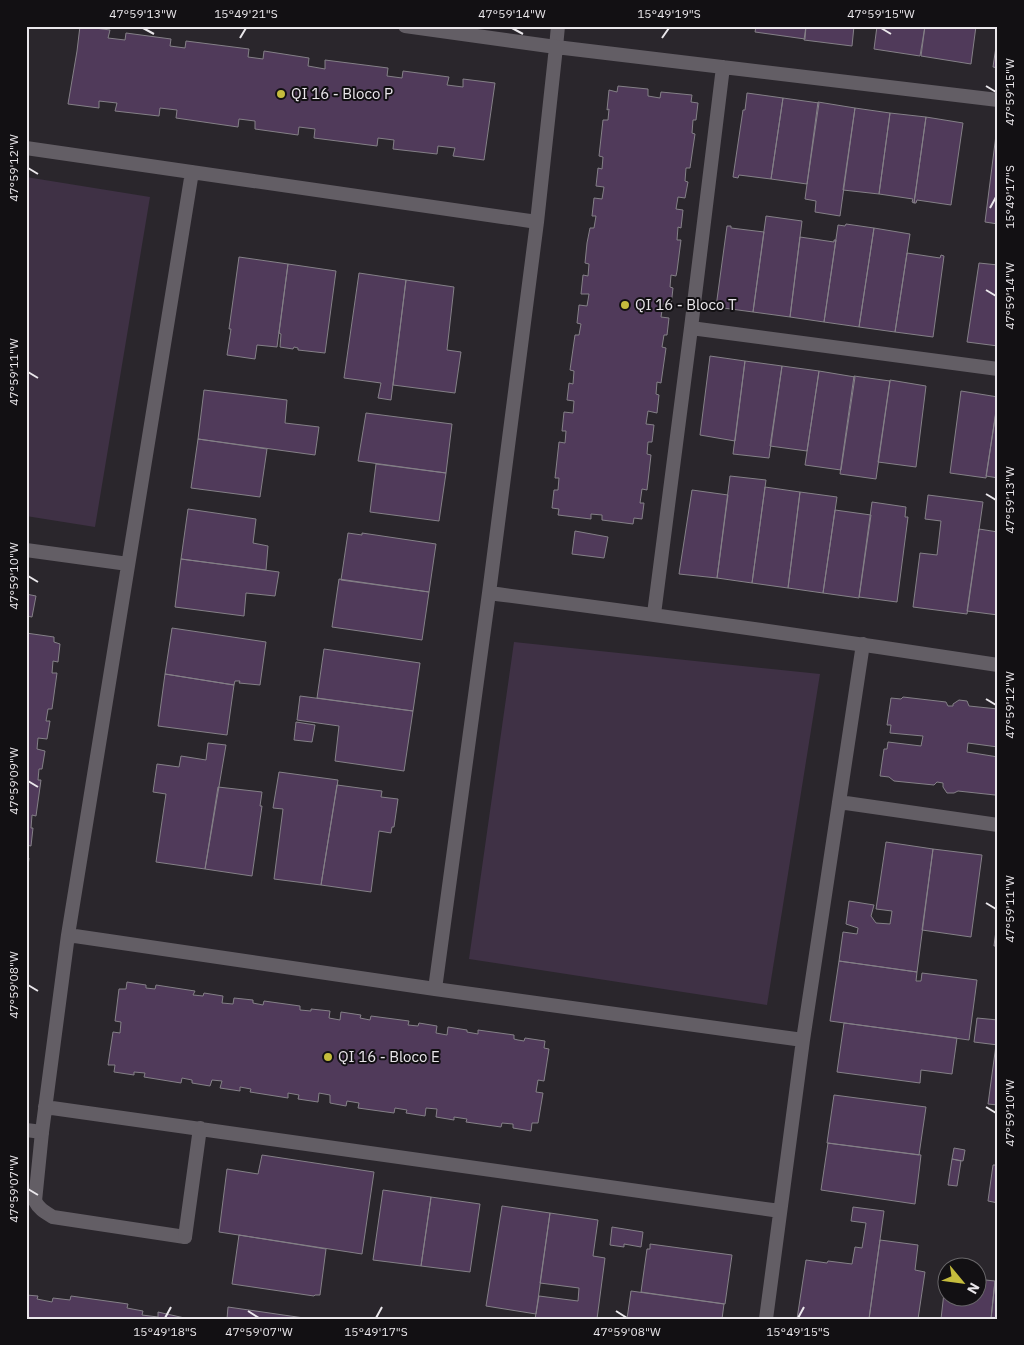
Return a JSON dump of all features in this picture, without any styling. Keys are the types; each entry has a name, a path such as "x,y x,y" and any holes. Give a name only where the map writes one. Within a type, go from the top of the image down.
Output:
{"street":[{"path":"405,26 556,47 998,100"},
{"path":"436,989 537,222 558,26"},
{"path":"654,614 692,328 723,67"},
{"path":"26,148 537,222"},
{"path":"192,172 68,935 42,1132 35,1200 38,1207 53,1217 185,1237 200,1128"},
{"path":"692,328 998,369"},
{"path":"26,550 128,564"},
{"path":"489,593 654,614 863,644 998,666"},
{"path":"766,1319 804,1040 863,644"},
{"path":"839,802 998,825"},
{"path":"68,935 804,1040"},
{"path":"45,1107 780,1211"},
{"path":"26,1130 42,1132"}],"shaded area":[{"path":"26,177 150,197 95,527 26,516"},
{"path":"514,642 820,674 767,1005 469,959"}],"building":[{"name":"QI 16 - Bloco P","path":"80,26 110,30 108,38 125,40 126,33 171,39 170,46 185,48 186,41 249,49 248,57 263,59 264,51 309,58 308,66 325,69 325,60 388,68 387,76 402,78 403,71 449,77 447,85 463,87 463,79 495,83 484,160 453,156 455,148 438,146 437,154 393,149 394,140 378,138 377,146 314,138 315,129 299,127 298,135 255,129 255,121 239,119 238,127 176,118 177,110 160,108 159,116 115,111 117,103 99,101 99,108 68,104"},
{"path":"756,26 806,26 805,39 755,32"},
{"path":"806,26 854,26 852,46 804,40"},
{"path":"877,26 925,26 920,56 874,49"},
{"path":"925,26 976,26 971,64 921,56"},
{"path":"998,33 998,68 993,67"},
{"name":"QI 16 - Bloco T","path":"618,86 648,89 648,96 660,98 661,92 692,95 691,102 698,103 696,120 693,120 692,133 695,134 690,168 686,168 685,181 688,182 685,198 678,197 676,209 683,210 681,228 678,227 677,240 681,240 677,271 676,276 671,275 670,287 673,288 671,306 663,304 661,317 669,318 667,335 664,335 662,347 666,348 661,383 657,382 656,394 659,395 657,413 648,411 646,424 654,425 652,442 648,442 647,454 651,455 647,490 642,489 640,503 644,503 642,519 634,518 633,524 602,520 602,515 591,514 591,519 558,515 559,509 552,508 554,490 558,490 559,478 555,478 559,442 565,443 566,431 562,431 564,412 573,413 574,401 567,400 569,383 573,384 574,371 570,370 575,335 579,335 581,324 577,323 579,305 587,306 589,294 581,294 583,275 588,276 589,264 585,263 590,228 594,228 596,216 592,216 594,198 602,199 604,187 596,186 598,168 602,169 603,157 599,156 603,120 608,120 609,90 617,92"},
{"path":"747,93 783,98 771,179 739,175 738,178 733,177"},
{"path":"783,98 819,103 807,184 771,179"},
{"path":"818,102 855,108 840,216 815,212 816,201 805,199"},
{"path":"855,108 890,113 879,194 843,190"},
{"path":"890,113 926,117 914,203 912,202 913,199 879,194"},
{"path":"926,117 963,123 951,205 917,200 914,203"},
{"path":"998,128 998,224 985,222"},
{"path":"766,216 802,221 790,317 753,312"},
{"path":"846,224 874,228 859,327 824,322 838,225 845,226"},
{"path":"727,226 764,232 753,312 716,307"},
{"path":"874,228 910,234 895,332 859,327"},
{"path":"800,237 834,242 836,240 824,322 790,317"},
{"path":"907,253 940,258 941,255 944,256 933,337 895,332"},
{"path":"239,257 288,264 277,347 257,345 255,359 227,355"},
{"path":"979,263 998,265 998,346 967,342"},
{"path":"288,264 336,271 325,353 298,350 298,348 294,347 293,349 280,347 281,334 279,333"},
{"path":"359,273 406,280 391,400 378,398 381,383 344,378"},
{"path":"406,280 454,287 447,350 461,352 455,393 393,385"},
{"path":"710,356 745,361 735,441 700,435"},
{"path":"745,361 782,366 769,458 733,454"},
{"path":"782,366 819,371 807,451 770,446"},
{"path":"819,371 855,377 841,470 805,465"},
{"path":"854,376 890,381 876,479 840,474"},
{"path":"890,380 926,386 916,467 878,462"},
{"path":"204,390 287,400 285,423 319,427 315,455 198,439"},
{"path":"961,391 998,397 986,478 950,473"},
{"path":"998,400 998,478 986,476"},
{"path":"366,413 452,424 446,473 358,461"},
{"path":"198,439 267,449 260,497 191,488"},
{"path":"376,464 446,473 439,521 370,512"},
{"path":"730,476 766,480 752,583 717,578"},
{"path":"765,487 800,492 788,588 752,583"},
{"path":"692,490 728,495 717,578 679,574"},
{"path":"800,492 837,497 823,593 788,588"},
{"path":"928,495 983,502 967,614 913,607 920,553 937,555 941,521 925,519"},
{"path":"872,502 906,507 905,517 908,517 897,602 859,597"},
{"path":"188,509 256,519 253,543 268,546 266,570 181,559"},
{"path":"835,510 871,515 859,598 823,593"},
{"path":"979,529 998,532 998,615 967,611"},
{"path":"575,531 608,537 604,558 572,554"},
{"path":"348,533 362,535 362,533 436,544 429,592 341,580"},
{"path":"181,559 279,572 275,596 246,593 244,616 175,607"},
{"path":"339,579 429,592 422,640 332,627"},
{"path":"26,594 36,596 32,617 26,616"},
{"path":"172,628 266,642 260,685 235,681 234,685 165,674"},
{"path":"26,633 54,637 54,642 60,644 58,662 53,661 52,673 57,673 52,709 48,709 46,721 50,721 47,739 38,738 37,749 45,751 42,769 39,769 38,780 41,780 36,816 32,815 31,846 26,845"},
{"path":"324,649 420,663 413,711 317,698"},
{"path":"165,674 234,685 227,735 158,726"},
{"path":"300,696 413,711 404,771 335,761 339,726 297,720"},
{"path":"903,697 946,702 948,706 953,706 959,700 967,701 969,706 998,709 998,747 968,743 967,752 998,757 998,792 995,795 958,791 947,793 943,783 937,782 934,785 894,781 889,777 880,776 884,749 887,749 888,742 921,746 923,736 890,733 891,725 887,725 891,698 901,699"},
{"path":"296,722 315,725 312,742 294,740"},
{"path":"208,743 226,745 205,869 156,862 166,794 153,792 157,764 179,767 181,756 206,760"},
{"path":"279,772 338,780 321,885 274,879 283,809 273,808"},
{"path":"337,785 382,791 381,797 398,799 394,827 392,827 391,833 379,831 371,892 321,885"},
{"path":"218,787 262,792 260,806 262,806 252,876 205,869"},
{"path":"886,842 933,849 917,972 839,961 843,932 857,934 858,928 846,924 849,901 874,905 871,916 876,923 890,924 892,911 876,909"},
{"path":"933,849 982,855 971,937 922,930"},
{"path":"26,857 29,858 27,876 26,876"},
{"path":"998,915 998,946 994,946"},
{"path":"839,961 917,972 916,981 921,981 922,973 977,980 969,1040 830,1021"},
{"name":"QI 16 - Bloco E","path":"127,982 146,985 146,988 155,989 156,985 195,991 193,995 203,996 204,993 223,996 222,1003 233,1004 234,998 253,1000 253,1003 263,1005 264,1001 300,1006 300,1010 330,1011 329,1018 340,1020 341,1012 361,1015 360,1018 370,1020 371,1016 409,1021 408,1025 418,1026 419,1023 437,1026 436,1033 447,1035 448,1027 478,1034 478,1030 514,1035 514,1039 524,1041 525,1038 545,1041 544,1048 549,1049 544,1081 538,1080 536,1092 543,1093 538,1123 532,1123 531,1131 513,1128 513,1124 502,1123 501,1127 466,1122 467,1119 454,1117 454,1120 436,1117 437,1109 426,1108 425,1116 406,1113 407,1110 395,1108 394,1113 358,1108 359,1103 347,1101 346,1106 330,1103 330,1095 319,1093 318,1102 298,1099 299,1095 288,1093 288,1098 250,1092 251,1089 240,1087 240,1091 220,1088 222,1081 212,1080 210,1086 192,1083 192,1080 182,1078 181,1083 144,1077 145,1073 134,1072 134,1075 114,1072 115,1065 108,1065 113,1032 120,1033 121,1022 115,1021 119,989 126,989"},
{"path":"977,1018 998,1020 998,1045 974,1042"},
{"path":"844,1023 957,1038 952,1074 921,1070 920,1083 837,1072"},
{"path":"996,1045 998,1045 998,1105 988,1104"},
{"path":"834,1095 926,1107 919,1155 827,1143"},
{"path":"828,1143 921,1155 915,1204 821,1190"},
{"path":"954,1148 965,1150 963,1161 952,1159"},
{"path":"262,1155 374,1172 362,1254 219,1232 227,1169 258,1174"},
{"path":"952,1159 961,1161 957,1186 948,1185"},
{"path":"993,1165 998,1165 998,1203 988,1201"},
{"path":"383,1190 431,1197 421,1266 373,1260"},
{"path":"431,1197 480,1204 470,1272 421,1266"},
{"path":"502,1206 550,1213 536,1314 486,1306"},
{"path":"853,1207 884,1211 869,1319 797,1319 806,1260 852,1264 855,1247 862,1248 866,1223 851,1221"},
{"path":"550,1213 598,1220 593,1256 605,1258 597,1319 535,1319 539,1296 578,1301 579,1288 540,1283"},
{"path":"612,1227 643,1232 641,1247 624,1244 624,1247 610,1245"},
{"path":"239,1235 326,1249 320,1295 314,1296 232,1284"},
{"path":"880,1240 918,1245 915,1270 925,1272 918,1319 869,1319"},
{"path":"650,1244 732,1255 725,1304 641,1292 647,1249 650,1249"},
{"path":"986,1280 995,1281 991,1319 941,1319 942,1308 986,1308"},
{"path":"995,1281 998,1282 998,1319 991,1319"},
{"path":"631,1291 724,1304 722,1319 627,1319"},
{"path":"26,1295 38,1296 37,1299 52,1302 53,1298 70,1300 71,1296 128,1304 127,1308 143,1311 142,1315 158,1317 158,1312 189,1319 26,1319"},
{"path":"228,1307 311,1319 227,1319"}],"place":[{"name":"QI 16 - Bloco P","path":"281,94"},
{"name":"QI 16 - Bloco T","path":"625,305"},
{"name":"QI 16 - Bloco E","path":"328,1057"}]}
